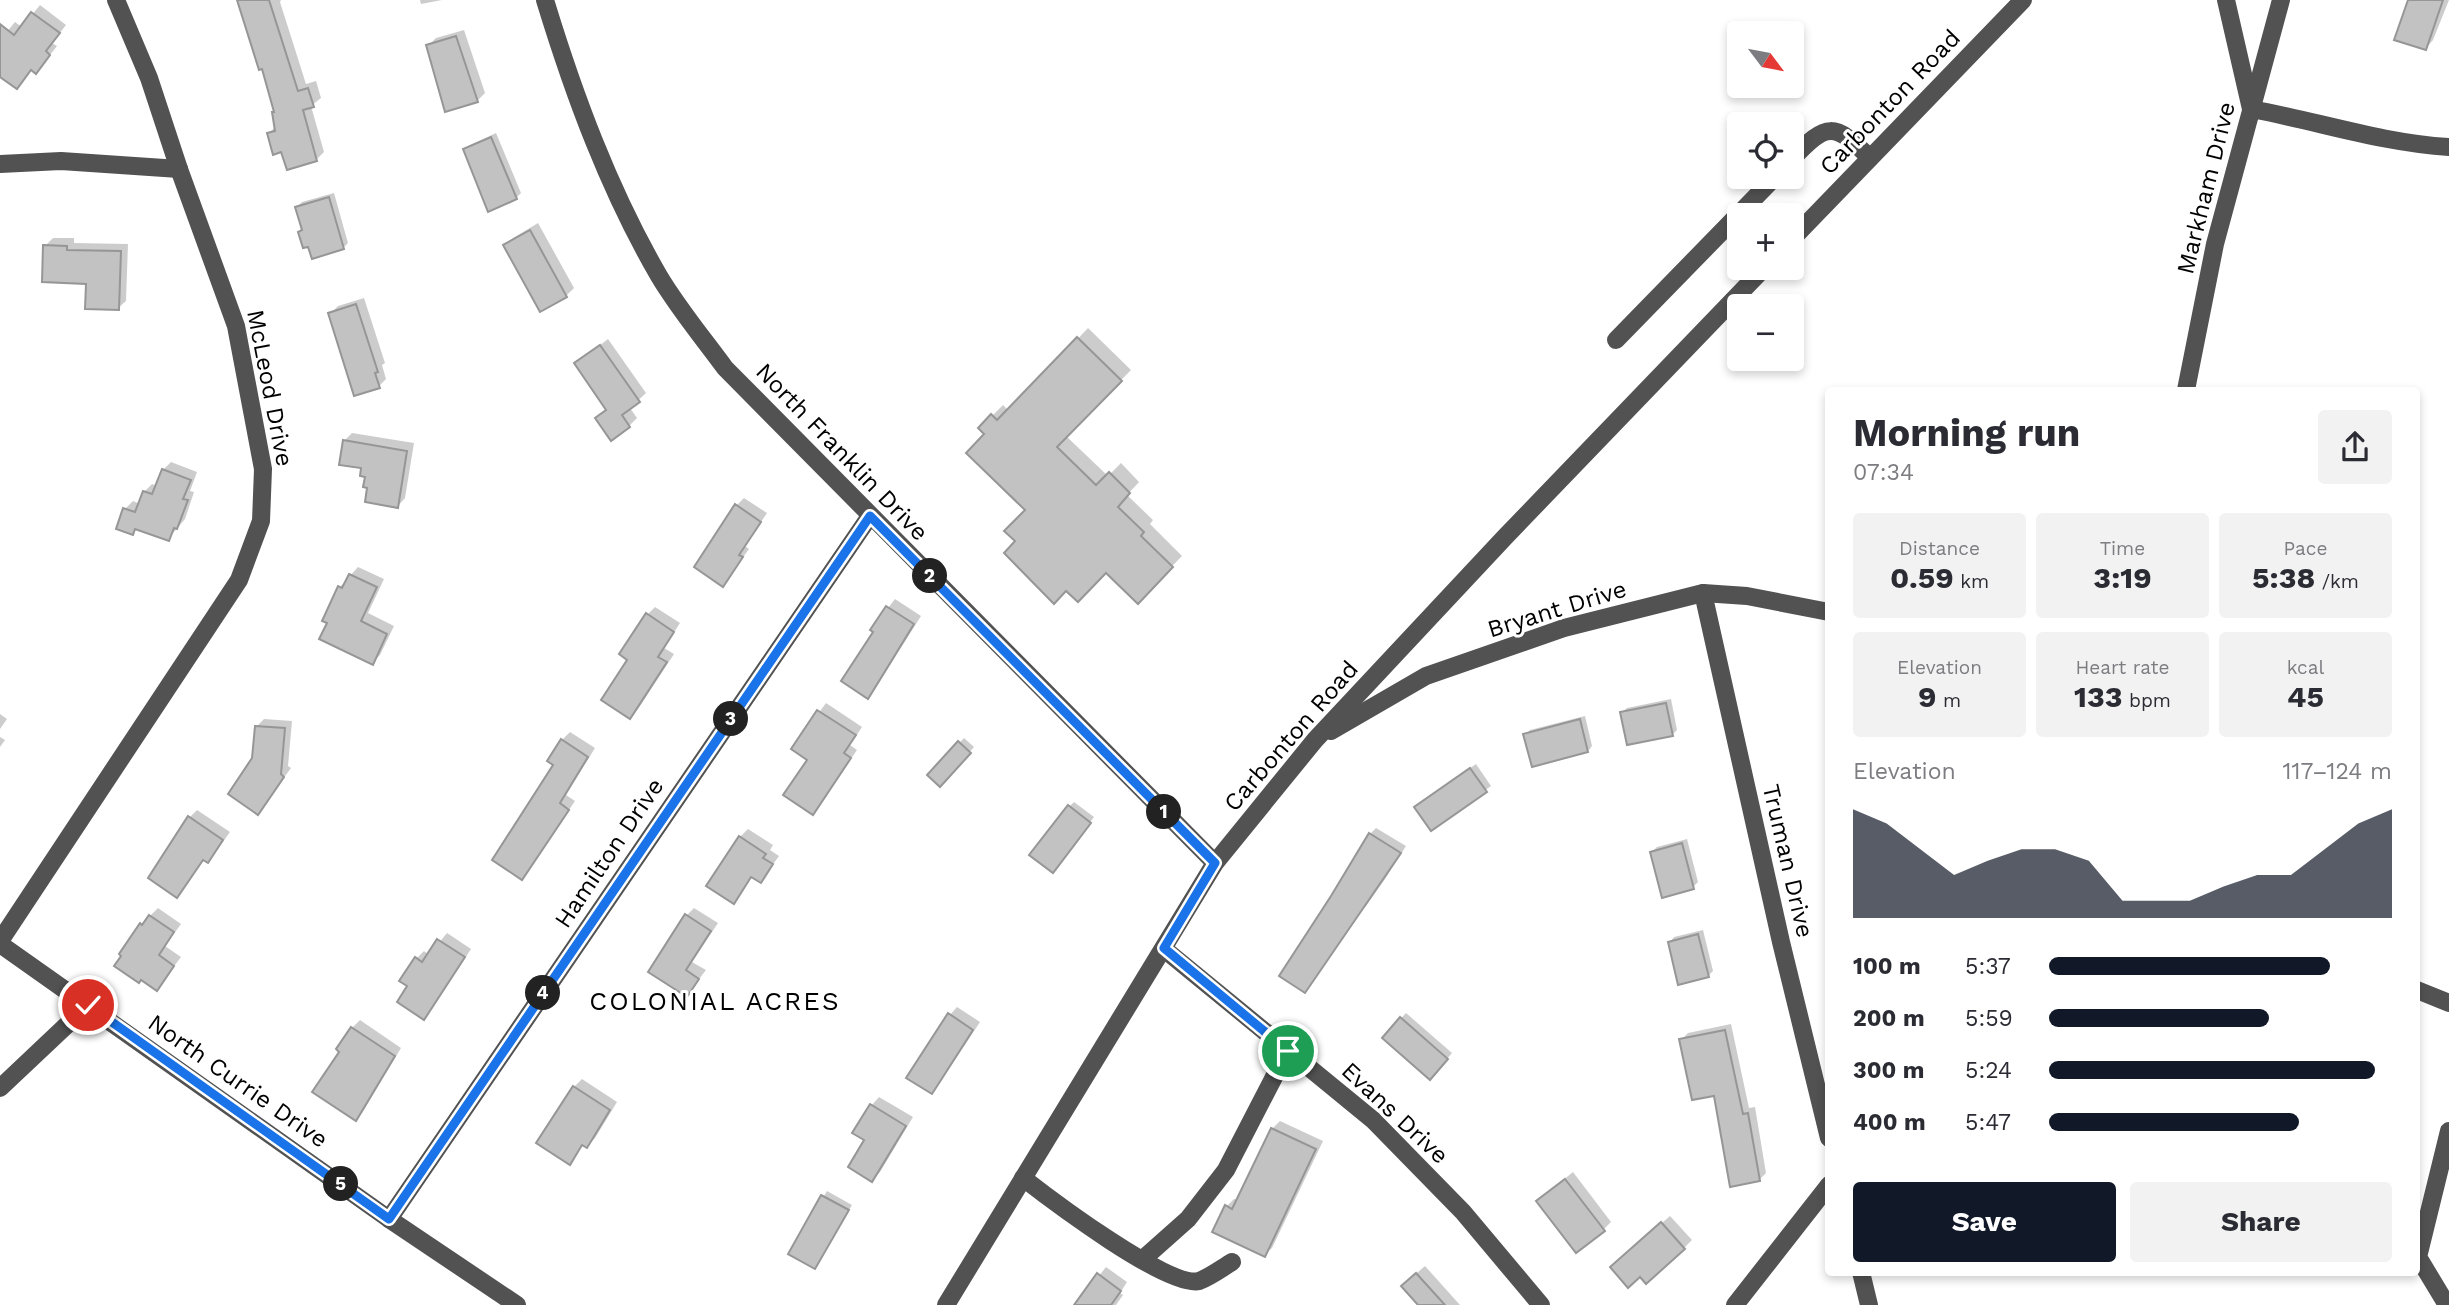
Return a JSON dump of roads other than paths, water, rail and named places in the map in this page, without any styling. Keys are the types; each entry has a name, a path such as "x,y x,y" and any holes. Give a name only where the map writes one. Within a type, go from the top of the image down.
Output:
{"street":[{"name":"McLeod Drive","path":"0,942 239,580 261,521 263,470 236,326 149,78 116,0"},
{"name":"North Franklin Drive","path":"545,0 568,78 612,184 660,278 725,368 1215,863"},
{"name":"Carbonton Road","path":"1804,227 2023,0"},
{"path":"2227,0 2251,109 2408,144 2449,147"},
{"name":"Markham Drive","path":"2187,387 2215,244 2281,0"},
{"path":"1804,146 1822,132 1835,130 1852,140 1870,158"},
{"path":"0,164 61,161 179,169"},
{"path":"1616,340 1763,189"},
{"name":"Carbonton Road","path":"946,1305 1215,863 1315,740 1505,537 1752,280"},
{"name":"Hamilton Drive","path":"389,1219 870,516"},
{"name":"Bryant Drive","path":"1315,740 1426,677 1564,628 1703,593 1747,596 1825,611"},
{"name":"Truman Drive","path":"1703,593 1781,942 1825,1122"},
{"name":"North Currie Drive","path":"0,942 389,1219 517,1305"},
{"name":"Evans Drive","path":"1164,948 1373,1120 1463,1212 1542,1305"},
{"path":"2420,991 2449,1003"},
{"path":"0,1088 88,1005"},
{"path":"1143,1259 1188,1219 1226,1170 1288,1051"},
{"path":"2420,1249 2449,1131"},
{"path":"1023,1178 1079,1221 1175,1279 1198,1281 1232,1262"},
{"path":"1735,1305 1825,1190"},
{"path":"2420,1260 2447,1305"},
{"path":"1862,1276 1870,1305"}],"district":[{"name":"COLONIAL ACRES","path":"715,1001"}]}
